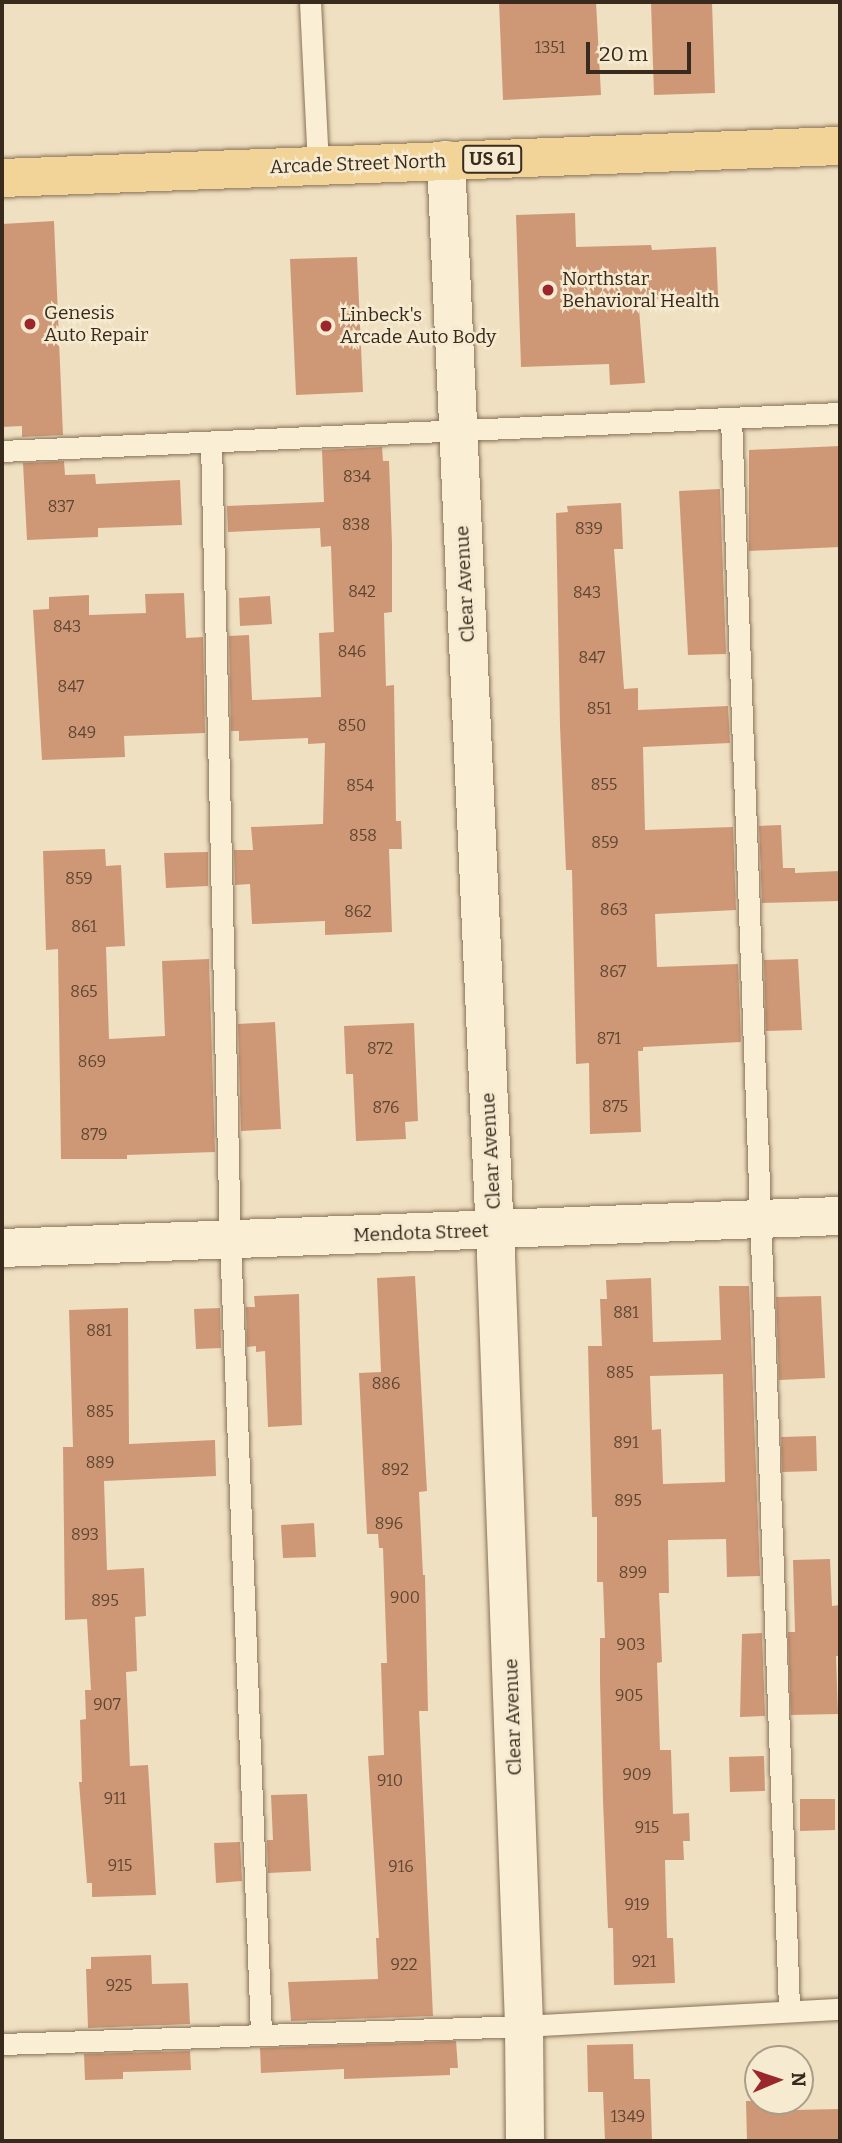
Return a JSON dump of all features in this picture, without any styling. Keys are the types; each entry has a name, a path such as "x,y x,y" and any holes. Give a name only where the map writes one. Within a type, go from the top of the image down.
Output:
{"main road":[{"name":"Arcade Street North","path":"2,178 840,146"}],"street":[{"name":"Clear Avenue","path":"446,160 495,1231 524,2026 525,2141"},
{"name":"Mendota Street","path":"2,1248 840,1216"}],"lane":[{"path":"310,2 318,165"},
{"path":"2,451 840,413"},
{"path":"732,418 789,2011"},
{"path":"211,442 230,1240 261,2034"},
{"path":"2,2044 524,2026 840,2009"}],"building":[{"path":"499,2 596,2 601,95 503,100"},
{"path":"651,2 712,2 715,93 654,95"},
{"path":"575,213 576,247 651,245 652,250 716,247 718,296 653,299 654,308 639,309 645,383 610,385 609,364 521,367 516,215"},
{"name":"Genesis Auto Repair","path":"54,221 63,435 22,437 22,426 2,427 2,224"},
{"name":"Linbeck's Arcade Auto Body","path":"357,257 363,392 296,395 290,259"},
{"path":"840,446 840,547 749,551 749,450"},
{"path":"382,447 383,461 389,461 392,544 392,612 384,613 386,686 394,685 396,821 401,821 402,849 389,849 392,932 325,935 325,921 252,924 250,884 235,885 234,850 253,850 251,827 323,824 325,743 308,744 308,738 239,741 239,731 231,731 229,636 249,635 252,700 321,697 319,633 334,632 331,546 321,547 320,528 228,532 227,506 324,502 322,450"},
{"path":"64,461 65,475 95,474 96,484 180,480 182,525 98,528 98,537 27,540 23,463"},
{"path":"720,489 726,654 688,655 679,491"},
{"path":"621,503 623,549 614,549 624,689 638,688 638,710 728,706 730,743 643,747 645,830 733,827 736,910 655,914 657,967 738,964 741,1042 643,1047 643,1051 638,1051 641,1132 590,1134 589,1063 576,1064 572,870 566,870 560,726 556,513 568,512 567,506"},
{"path":"184,593 186,638 203,637 205,733 124,736 125,757 42,760 33,610 49,609 49,597 89,595 89,615 146,613 145,594"},
{"path":"270,596 272,624 240,626 239,598"},
{"path":"781,825 783,868 795,868 795,873 840,871 840,901 762,903 759,826"},
{"path":"105,849 106,866 121,865 125,946 106,947 109,1039 165,1036 162,961 209,959 215,1152 127,1155 127,1159 61,1159 58,949 46,950 43,851"},
{"path":"208,852 208,886 166,888 164,853"},
{"path":"798,959 802,1030 766,1031 764,960"},
{"path":"275,1022 281,1129 241,1131 238,1024"},
{"path":"414,1023 418,1121 405,1122 406,1139 356,1141 353,1074 346,1074 344,1026"},
{"path":"415,1276 427,1491 419,1492 425,1575 428,1711 419,1711 433,2016 291,2021 288,1982 378,1979 376,1938 379,1938 368,1756 384,1755 381,1663 387,1663 383,1548 379,1548 378,1534 367,1534 359,1373 381,1372 377,1278"},
{"path":"651,1278 653,1342 721,1340 719,1286 749,1286 760,1576 727,1577 726,1539 668,1540 669,1593 659,1593 662,1662 657,1663 660,1750 671,1750 673,1814 689,1813 690,1841 683,1841 684,1860 665,1860 667,1938 673,1938 675,1983 614,1985 613,1928 608,1928 600,1680 600,1638 605,1638 603,1582 597,1582 597,1517 592,1517 588,1346 602,1346 600,1299 607,1299 606,1280","holes":["723,1374 725,1482 663,1484 661,1429 652,1430 650,1376"]},
{"path":"299,1294 302,1425 268,1427 265,1351 256,1352 256,1346 247,1347 246,1307 255,1307 254,1296"},
{"path":"821,1296 825,1378 779,1380 776,1297"},
{"path":"128,1308 129,1444 215,1440 216,1476 104,1481 107,1570 144,1568 146,1616 135,1617 137,1671 126,1672 130,1766 148,1765 156,1895 92,1897 92,1883 87,1883 79,1782 82,1782 80,1720 86,1719 85,1690 91,1690 87,1619 65,1620 63,1447 73,1447 69,1310"},
{"path":"220,1308 221,1348 196,1349 194,1309"},
{"path":"816,1436 817,1471 782,1472 781,1437"},
{"path":"314,1523 316,1557 283,1558 281,1525"},
{"path":"830,1559 832,1606 840,1605 840,1656 836,1656 838,1714 791,1715 788,1632 795,1632 793,1560"},
{"path":"762,1633 765,1716 740,1717 742,1634"},
{"path":"764,1756 765,1791 730,1792 729,1757"},
{"path":"307,1794 311,1871 268,1873 267,1840 273,1840 271,1795"},
{"path":"800,1799 835,1799 835,1830 800,1831"},
{"path":"240,1842 242,1881 216,1883 214,1843"},
{"path":"151,1955 152,1984 188,1983 190,2024 88,2028 86,1969 91,1969 91,1957"},
{"path":"456,2041 458,2068 450,2068 450,2075 344,2079 344,2069 261,2073 260,2048"},
{"path":"633,2044 634,2079 650,2079 652,2141 605,2141 603,2092 588,2092 587,2045"},
{"path":"190,2051 191,2070 123,2072 123,2079 85,2080 84,2054"},
{"path":"840,2109 840,2141 747,2141 746,2115 814,2115 814,2110"}],"place":[{"name":"Northstar Behavioral Health","path":"548,290"},
{"name":"Genesis Auto Repair","path":"30,324"},
{"name":"Linbeck's Arcade Auto Body","path":"326,326"}]}
